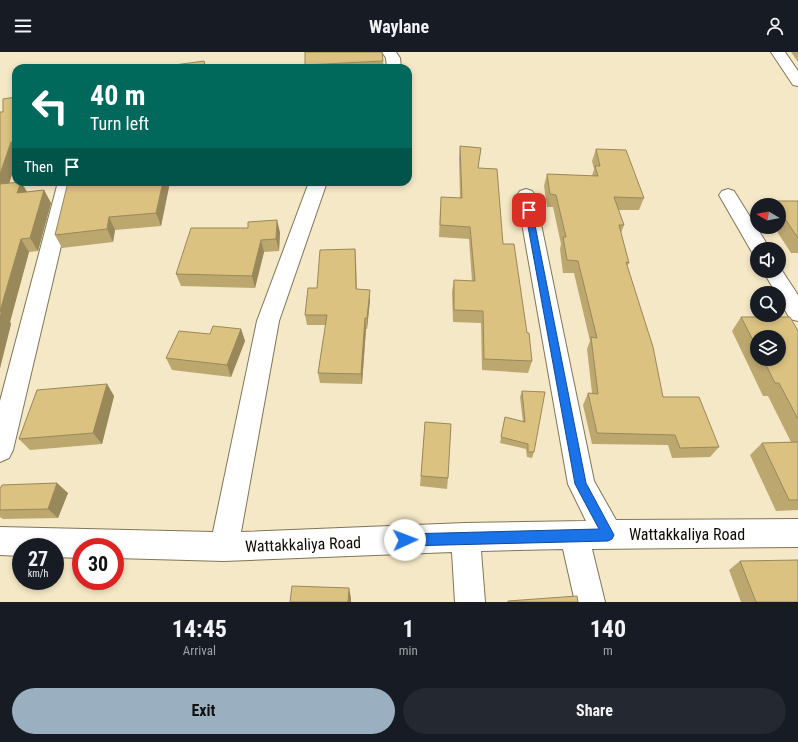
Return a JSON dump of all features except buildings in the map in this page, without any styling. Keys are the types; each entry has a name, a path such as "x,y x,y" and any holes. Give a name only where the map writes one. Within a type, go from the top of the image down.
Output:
{"street":[{"path":"389,52 393,58 394,64"},
{"path":"778,52 798,82"},
{"path":"0,450 66,186"},
{"path":"224,547 268,321 317,186"},
{"path":"526,195 580,484 608,535"},
{"path":"728,195 756,242"},
{"path":"777,278 798,313"},
{"name":"Wattakkaliya Road","path":"0,541 224,547 574,535 798,533"},
{"path":"574,535 590,602"},
{"path":"465,538 470,602"}],"route":[{"path":"405,540 608,535 580,484 529,210"}]}
